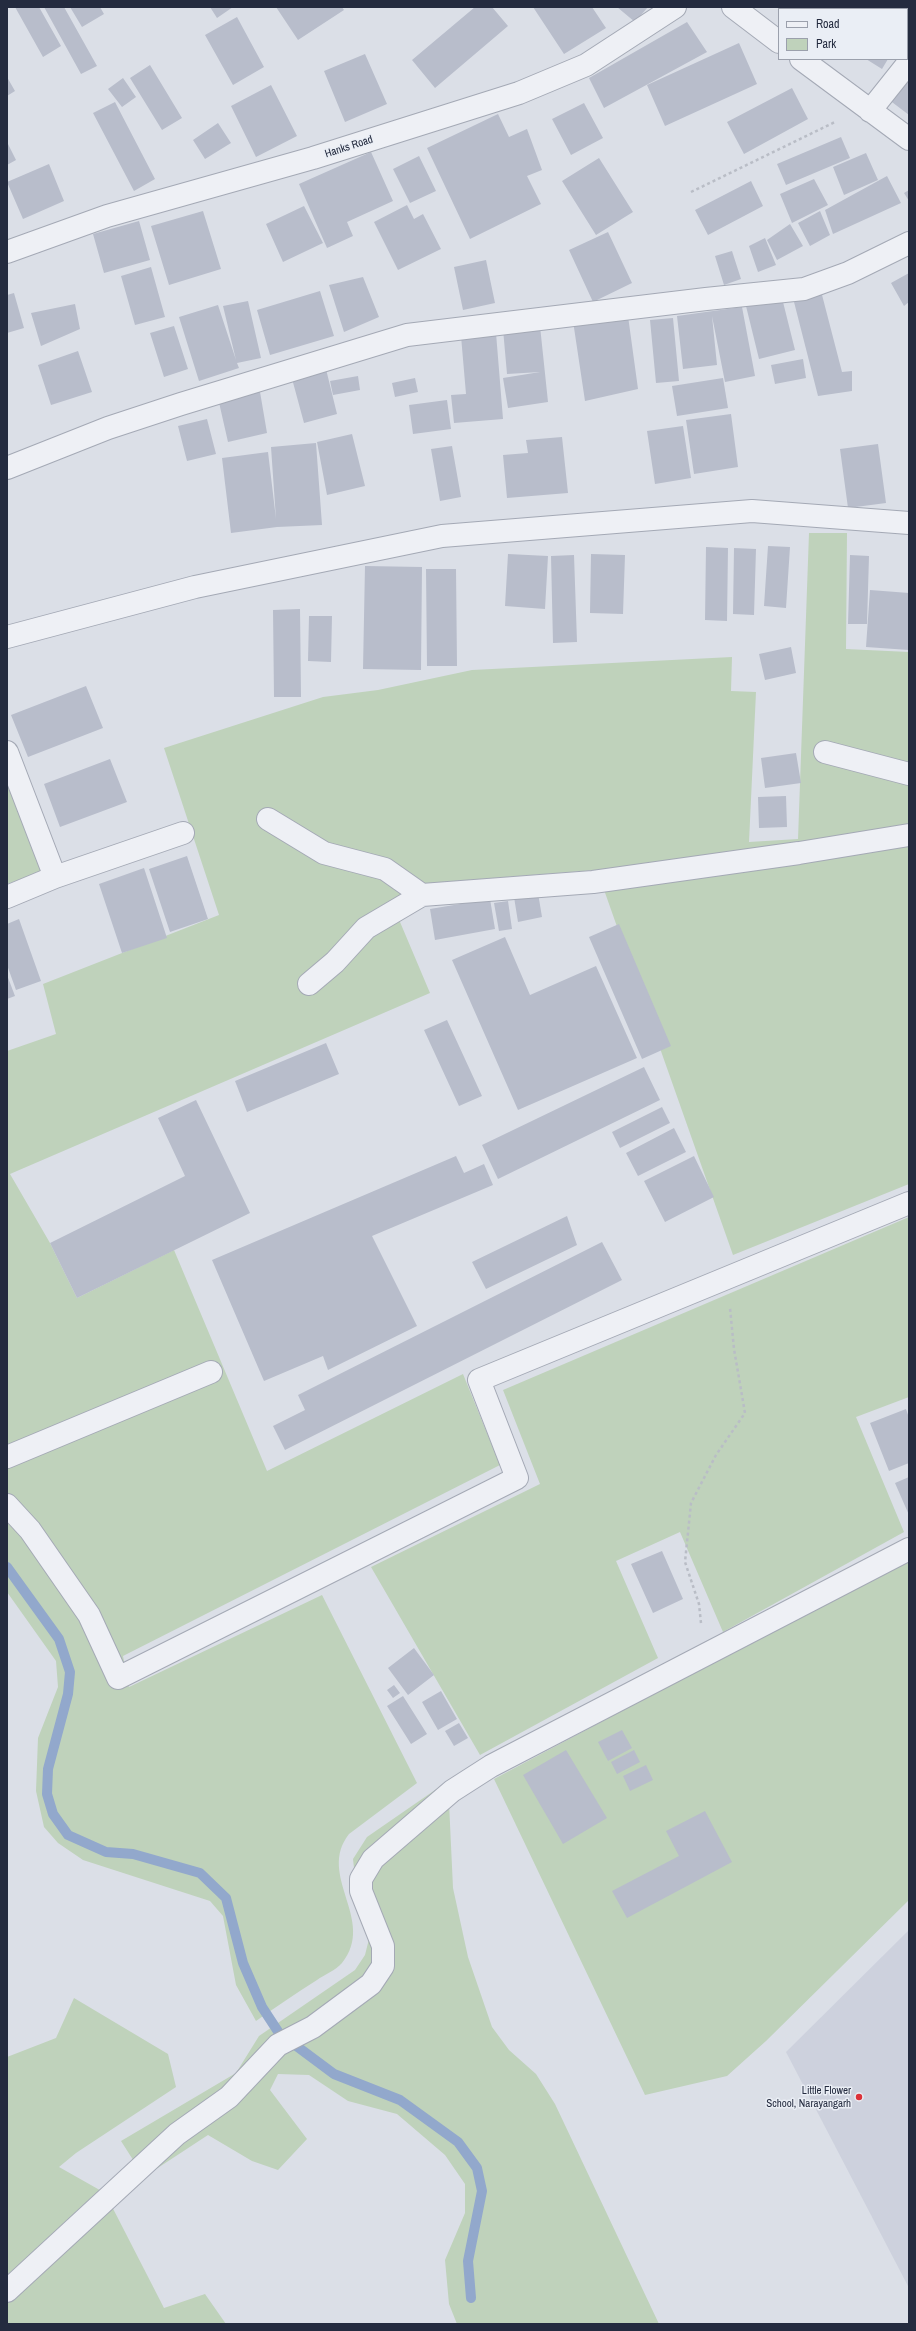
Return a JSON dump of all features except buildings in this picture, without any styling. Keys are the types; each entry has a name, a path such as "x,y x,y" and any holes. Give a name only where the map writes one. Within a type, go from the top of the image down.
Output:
{"street":[{"name":"Hanks Road","path":"7,252 107,216 313,158 519,93 586,65 675,7"},
{"path":"733,7 778,41"},
{"path":"802,60 909,139"},
{"path":"868,109 909,62"},
{"path":"7,468 108,428 181,404 407,336 706,298 804,289 848,273 909,242"},
{"path":"7,637 195,587 442,536 752,511 909,523"},
{"path":"7,752 55,877"},
{"path":"825,752 909,774"},
{"path":"268,819 324,853 385,869 422,895"},
{"path":"7,897 55,877 183,833"},
{"path":"309,984 336,962 366,928 422,895 593,882 799,853 909,835"},
{"path":"7,1505 30,1530 89,1615 118,1678 517,1478 479,1380 909,1203"},
{"path":"7,1457 211,1372"},
{"path":"7,2291 177,2134 229,2097 278,2045 313,2027 371,1984 382,1966 382,1946 361,1891 361,1879 373,1860 452,1791 491,1766 909,1549"}],"path":[{"path":"691,192 868,109"},
{"path":"704,1656 699,1604 684,1562 691,1503 716,1455 745,1413 734,1349 726,1278"}],"shaded area":[{"name":"Little Flower School, Narayangarh","path":"909,1930 909,2288 786,2052"}],"green space":[{"path":"809,533 847,533 846,649 909,652 909,1184 733,1255 597,870 417,884 392,903 430,993 10,1174 50,1243 77,1298 174,1250 267,1471 463,1374 500,1465 123,1656 129,1687 322,1595 417,1783 349,1834 341,1850 339,1866 351,1914 353,1931 351,1947 342,1963 256,2021 236,1985 223,1916 210,1901 83,1860 58,1843 44,1827 36,1791 38,1738 58,1687 56,1661 7,1592 7,1051 56,1034 43,984 219,915 164,748 323,697 378,690 472,670 732,657 731,691 756,692 749,842 798,839"},
{"path":"7,776 44,871 7,884"},
{"path":"909,1217 909,1397 856,1417 904,1532 723,1632 680,1532 616,1561 658,1658 480,1755 371,1567 540,1484 503,1390"},
{"path":"909,1558 909,1900 766,2041 727,2076 645,2095 494,1779"},
{"path":"448,1781 453,1888 468,1957 492,2027 509,2050 536,2074 555,2104 659,2324 457,2324 449,2304 445,2260 465,2213 465,2184 445,2155 397,2114 348,2101 309,2075 278,2074 270,2090 307,2139 278,2170 252,2161 208,2135 144,2177 121,2141 236,2073 259,2036 355,1970 365,1955 369,1939 356,1886 353,1859 367,1837"},
{"path":"74,1998 168,2054 176,2087 76,2153 59,2167 105,2193 164,2308 205,2294 226,2324 7,2324 7,2057 56,2038"}],"waterway":[{"path":"7,1567 59,1639 70,1672 68,1694 48,1769 47,1794 53,1814 68,1835 106,1852 133,1854 200,1873 226,1898 243,1963 262,2007 279,2033 334,2074 400,2100 458,2142 477,2168 482,2191 468,2261 471,2298"}],"place":[{"name":"Little Flower School, Narayangarh","path":"859,2097"}]}
